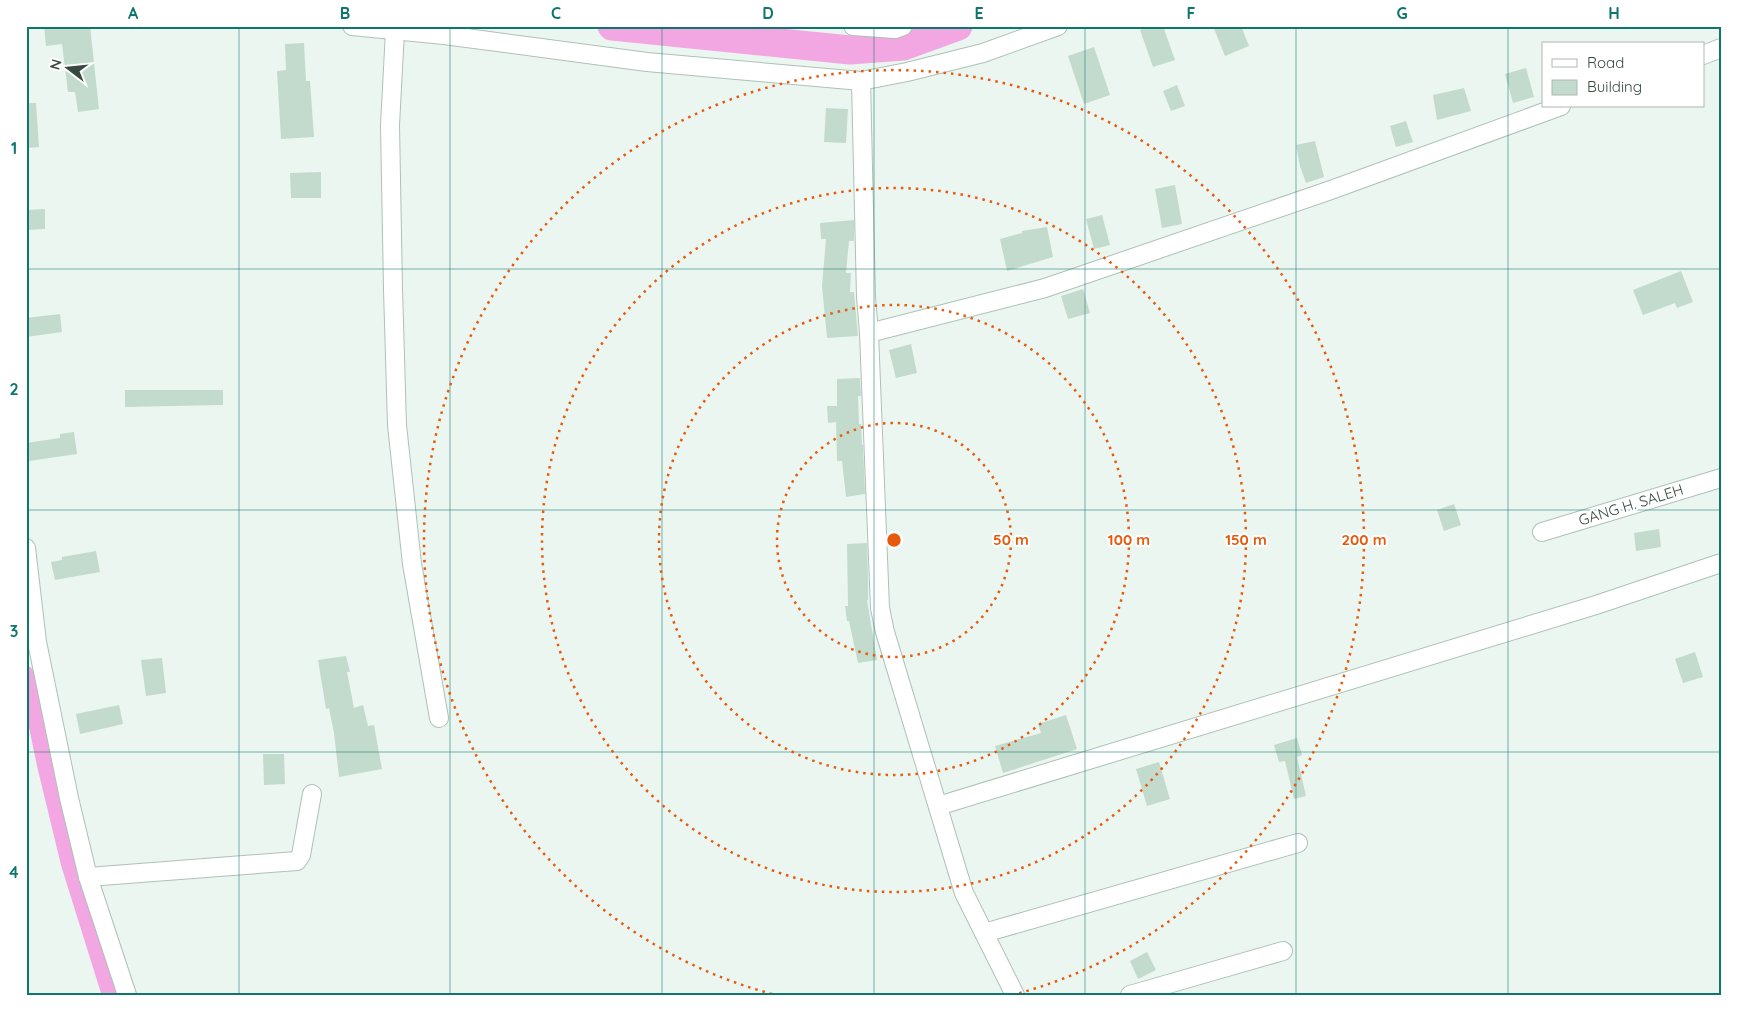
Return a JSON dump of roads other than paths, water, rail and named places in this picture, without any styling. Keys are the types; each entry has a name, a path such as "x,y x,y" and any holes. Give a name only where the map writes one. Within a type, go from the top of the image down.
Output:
{"street":[{"path":"352,26 444,35 647,62 861,81 907,72 983,53 1058,26"},
{"path":"852,26 895,29 903,26"},
{"path":"395,31 390,125 392,279 397,425 412,564 439,718"},
{"path":"1704,55 1721,48"},
{"path":"861,81 866,297 880,608 885,632 964,893 1015,995"},
{"path":"869,333 1045,288 1331,190 1556,108"},
{"name":"GANG H. SALEH","path":"1542,532 1721,478"},
{"path":"26,548 37,642 69,798 88,878 127,995"},
{"path":"938,806 1596,606 1721,563"},
{"path":"88,878 297,861 301,855 312,794"},
{"path":"984,932 1298,843"},
{"path":"1130,995 1283,951"}],"waterway":[{"path":"612,26 850,50 903,46 958,26"},
{"path":"26,674 45,765 69,864 110,995"}]}
